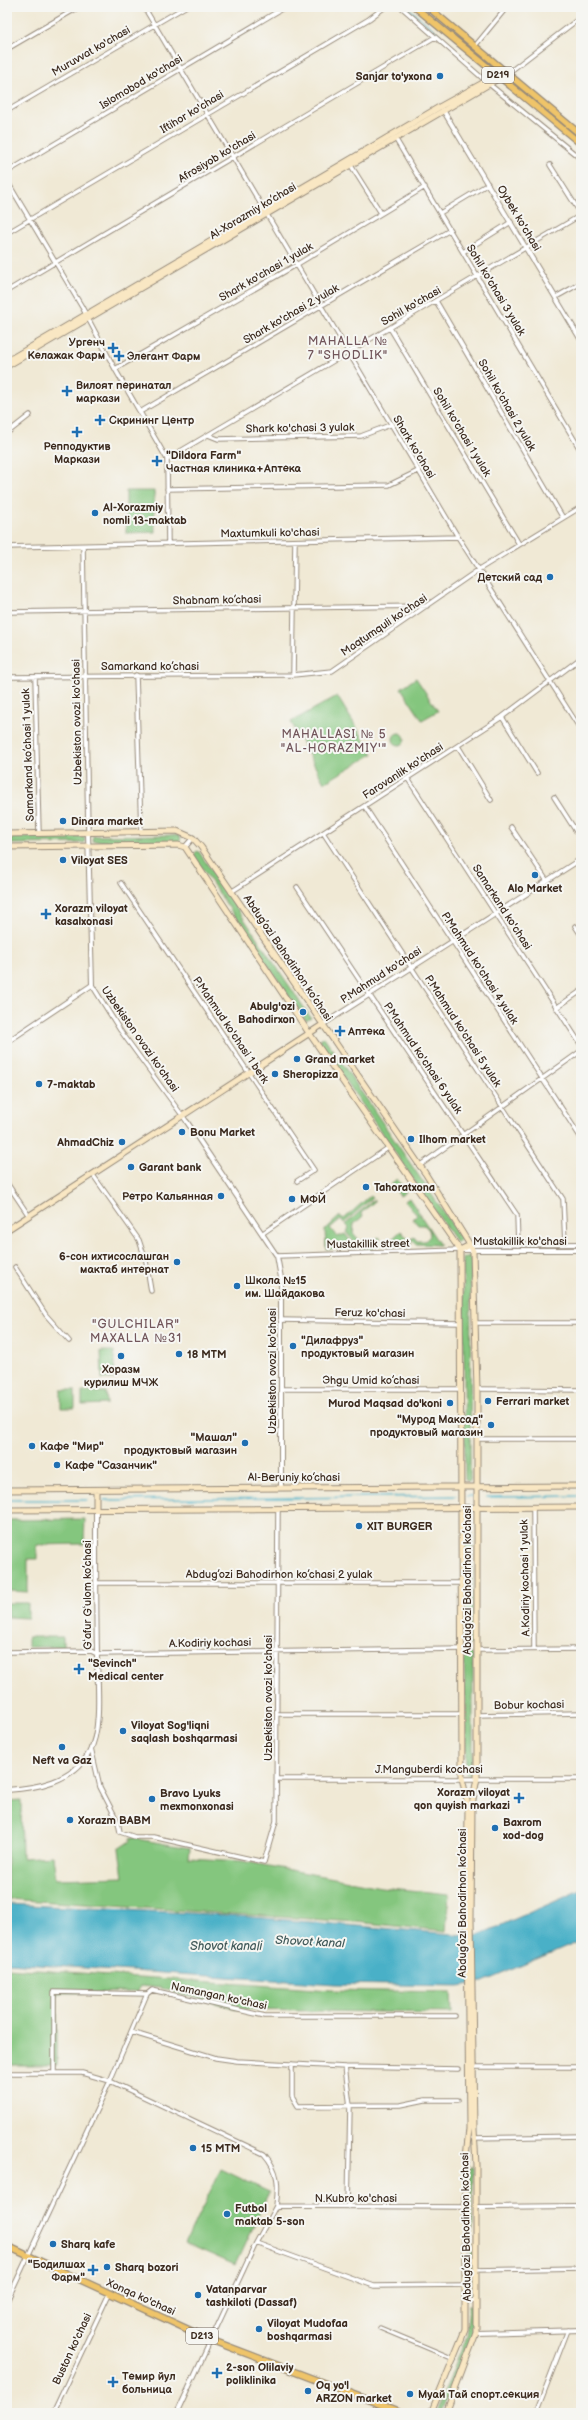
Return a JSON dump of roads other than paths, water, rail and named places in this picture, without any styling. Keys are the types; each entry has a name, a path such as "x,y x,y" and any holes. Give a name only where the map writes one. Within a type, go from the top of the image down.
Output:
{"main road":[{"name":"D219","path":"415,7 581,144"},
{"name":"D219","path":"428,7 581,135"},
{"path":"499,76 508,73"},
{"name":"Al-Xorazmiy ko’chasi","path":"7,366 86,317 263,212 499,76"},
{"name":"Al-Xorazmiy ko’chasi","path":"7,361 268,215 442,108"},
{"path":"7,834 177,831 193,838"},
{"name":"Abdug’ozi Bahodirhon ko’chasi","path":"193,838 419,1166 471,1247 477,1389 477,1778 472,1805 469,1918"},
{"path":"7,847 178,845 185,848"},
{"name":"Abdug’ozi Bahodirhon ko’chasi","path":"185,848 310,1034 460,1250 462,1778 468,1805 470,2023 476,2207 476,2333 446,2413"},
{"name":"P.Mahmud ko'chasi","path":"7,1230 322,1025"},
{"path":"460,1250 471,1247"},
{"name":"Al-Beruniy ko’chasi","path":"7,1490 581,1486"},
{"path":"96,1490 96,1509"},
{"path":"7,1510 581,1507"},
{"name":"Abdug’ozi Bahodirhon ko’chasi","path":"431,2413 465,2330 465,2165 468,2138 470,2023"},
{"name":"Xonqa ko'chasi","path":"7,2246 211,2340 403,2413"}],"street":[{"path":"7,49 79,7"},
{"path":"144,7 263,212 268,215"},
{"name":"Muruvvat ko'chasi","path":"7,111 184,7"},
{"name":"Islomobod ko'chasi","path":"7,172 285,7"},
{"name":"Iftihor ko'chasi","path":"7,233 369,19 385,7"},
{"path":"401,7 487,82 581,160"},
{"path":"475,46 507,7"},
{"path":"508,73 581,17"},
{"name":"Afrosiyob ko'chasi","path":"7,291 435,37"},
{"name":"Oybek ko'chasi","path":"442,108 581,340"},
{"name":"Sohil ko'chasi 3 yulak","path":"395,138 581,451"},
{"path":"350,164 381,213"},
{"name":"Sohil ko'chasi","path":"167,459 478,277 581,214 550,165"},
{"path":"7,181 167,459 168,544"},
{"path":"440,213 488,184"},
{"name":"Shark ko'chasi 1 yulak","path":"114,369 296,265 425,188"},
{"name":"Shark ko'chasi","path":"268,215 320,308 418,472 478,570 581,730"},
{"path":"463,252 511,222"},
{"name":"Shark ko'chasi 2 yulak","path":"140,412 320,308 450,230"},
{"path":"556,297 581,283"},
{"name":"Sohil ko'chasi 2 yulak","path":"436,301 563,518"},
{"name":"Sohil ko'chasi 1 yulak","path":"390,328 519,544"},
{"path":"7,433 30,415"},
{"name":"Shark ko'chasi 3 yulak","path":"208,435 218,439 361,436 390,425"},
{"path":"167,489 389,485 418,472"},
{"name":"Maqtumquli ko'chasi","path":"293,675 332,671 478,570 581,507"},
{"name":"Mаxtumkuli ko'chasi","path":"83,546 458,537"},
{"path":"293,675 295,541"},
{"path":"7,547 83,546"},
{"name":"Uzbekiston ovozi ko'chasi","path":"83,546 92,985 120,1030 183,1116 277,1256 281,1278 281,1487"},
{"name":"Shabnam ko’chasi","path":"7,612 427,606"},
{"name":"Farovanlik ko'chasi","path":"231,892 324,834 502,717 550,683 581,658"},
{"path":"136,675 141,831"},
{"name":"Samarkand ko’chasi","path":"7,677 293,675"},
{"name":"Samarkand ko’chasi 1 yulak","path":"35,677 40,834"},
{"path":"502,717 537,774"},
{"path":"458,746 491,800"},
{"name":"Samarkand ko'chasi","path":"408,779 581,1045"},
{"path":"554,797 581,839"},
{"name":"P.Mahmud ko'chasi 4 yulak","path":"365,807 451,941 581,1138"},
{"path":"511,827 547,881"},
{"name":"P.Mahmud ko'chasi 5 yulak","path":"324,834 563,1199 565,1244"},
{"path":"185,848 193,838"},
{"name":"P.Mahmud ko'chasi","path":"322,1025 581,859"},
{"name":"P.Mahmud ko'chasi 1 berk","path":"121,884 314,1170 297,1181"},
{"name":"P.Mahmud ko'chasi 6 yulak","path":"297,887 517,1215 518,1245"},
{"path":"575,926 581,935"},
{"path":"7,1042 92,985"},
{"path":"556,1008 581,991"},
{"path":"419,1166 581,1051"},
{"path":"263,1233 388,1148"},
{"path":"93,1175 139,1240 146,1261 151,1291"},
{"path":"7,1183 29,1216"},
{"name":"Mustakillik ko'chasi","path":"471,1247 581,1244"},
{"name":"Mustakillik ko'chasi","path":"471,1247 581,1250"},
{"name":"Mustakillik street","path":"277,1256 460,1250"},
{"path":"15,1267 46,1315 69,1341"},
{"name":"Feruz ko'chasi","path":"280,1320 460,1323"},
{"path":"475,1323 581,1323"},
{"name":"Эhgu Umid ko’chasi","path":"281,1389 460,1389"},
{"path":"477,1389 581,1390"},
{"path":"477,1439 581,1439"},
{"name":"A.Kodiriy kochasi 1 yulak","path":"533,1507 534,1649"},
{"name":"Uzbekiston ovozi ko'chasi","path":"91,1748 100,1786 118,1822 120,1832 135,1837 153,1837 264,1862 276,1821 278,1508"},
{"name":"Gʻafur Gʻulom ko’chasi","path":"7,1790 34,1788 59,1779 80,1764 91,1748 97,1722 96,1509"},
{"name":"Abdug’ozi Bahodirhon ko’chasi 2 yulak","path":"96,1583 461,1583"},
{"name":"A.Kodiriy kochasi","path":"7,1652 92,1652 97,1654 462,1649"},
{"path":"477,1650 581,1649"},
{"name":"Bobur kochasi","path":"477,1715 581,1713"},
{"path":"277,1714 462,1714"},
{"name":"J.Manguberdi kochasi","path":"277,1779 581,1779"},
{"name":"Namangan ko'chasi","path":"147,1994 152,1990 265,2016 455,2016"},
{"path":"7,2301 110,2081 147,1994 54,1992 54,2073"},
{"path":"131,2032 216,2058 345,2067 458,2069"},
{"path":"292,2064 292,2096 298,2106 401,2105 424,2100 458,2100"},
{"path":"345,2067 350,2106 348,2206"},
{"path":"476,2067 581,2067"},
{"path":"7,2073 82,2073 110,2081 264,2154 270,2161 279,2184 276,2206 256,2243 177,2413"},
{"path":"468,2138 581,2136"},
{"name":"N.Kubro ko'chasi","path":"276,2206 465,2207"},
{"path":"476,2207 581,2206"},
{"path":"256,2243 374,2286 465,2285"},
{"path":"476,2270 581,2268"},
{"name":"Buston ko'chasi","path":"53,2413 109,2294"},
{"path":"465,2302 476,2301"},
{"path":"380,2328 454,2359"},
{"path":"536,2413 568,2330"},
{"path":"476,2333 581,2330"}],"water":[{"name":"Shovot kanali","path":"581,1890 581,1940 483,1982 459,1986 335,1984 7,1963 7,1904 227,1915 476,1936"}],"waterway":[{"path":"407,7 440,35"},
{"path":"104,1500 456,1496"},
{"path":"487,1497 581,1496"},
{"path":"7,1500 87,1500"}],"place":[{"name":"Sanjar to'yxona","path":"440,76"},
{"name":"Ургенч Келажак Фарм","path":"113,348"},
{"name":"Элегант Фарм","path":"119,356"},
{"name":"Вилоят перинатал маркази","path":"67,391"},
{"name":"Скрининг Центр","path":"100,420"},
{"name":"Репподуктив Маркази","path":"77,432"},
{"name":"\"Dildora Farm\" Частная клиника+Аптека","path":"157,461"},
{"name":"Аl-Xоrаzmiy nоmli 13-mаktаb","path":"95,513"},
{"name":"Детский сад","path":"550,577"},
{"name":"Dinara market","path":"63,821"},
{"name":"Viloyat SES","path":"63,860"},
{"name":"Alo Market","path":"535,875"},
{"name":"Xorazm viloyat kasalxonasi","path":"46,914"},
{"name":"Abulg'ozi Bahodirxon","path":"303,1012"},
{"name":"Аптека","path":"340,1031"},
{"name":"Grand market","path":"297,1059"},
{"name":"Sheropizza","path":"275,1074"},
{"name":"7-maktab","path":"39,1084"},
{"name":"Bonu Market","path":"182,1132"},
{"name":"Ilhom market","path":"411,1139"},
{"name":"AhmadChiz","path":"122,1142"},
{"name":"Garant bank","path":"131,1167"},
{"name":"Tahoratxona","path":"366,1187"},
{"name":"Ретро Кальянная","path":"221,1196"},
{"name":"МФЙ","path":"292,1199"},
{"name":"6-сон ихтисослашган мактаб интернат","path":"177,1262"},
{"name":"Школа №15 им. Шайдакова","path":"237,1286"},
{"name":"\"Дилафруз\" продуктовый магазин","path":"293,1346"},
{"name":"18 MTM","path":"179,1354"},
{"name":"Хоразм курилиш МЧЖ","path":"121,1356"},
{"name":"Ferrari market","path":"488,1401"},
{"name":"Murod Maqsad do'koni","path":"450,1403"},
{"name":"\"Мурод Максад\" продуктовый магазин","path":"491,1425"},
{"name":"\"Машал\" продуктовый магазин","path":"245,1443"},
{"name":"Кафе \"Мир\"","path":"32,1446"},
{"name":"Кафе \"Сазанчик\"","path":"57,1465"},
{"name":"XIT BURGER","path":"359,1526"},
{"name":"\"Sevinch\" Medical center","path":"79,1669"},
{"name":"Viloyat Sog'liqni saqlash boshqarmasi","path":"123,1731"},
{"name":"Neft va Gaz","path":"62,1747"},
{"name":"Xorazm viloyat qon quyish markazi","path":"519,1798"},
{"name":"Bravo Lyuks mexmonxonasi","path":"152,1799"},
{"name":"Xorazm BABM","path":"70,1820"},
{"name":"Baxrom xod-dog","path":"495,1828"},
{"name":"15 MTM","path":"193,2148"},
{"name":"Futbol maktab 5-son","path":"227,2214"},
{"name":"Sharq kafe","path":"53,2244"},
{"name":"Sharq bozori","path":"107,2267"},
{"name":"\"Бодилшах Фарм\"","path":"93,2270"},
{"name":"Vatanparvar tashkiloti (Dassaf)","path":"198,2295"},
{"name":"Viloyat Mudofaa boshqarmasi","path":"259,2329"},
{"name":"2-son Olilaviy poliklinika","path":"217,2373"},
{"name":"Темир йул больница","path":"113,2382"},
{"name":"Oq yo'l ARZON market","path":"308,2391"},
{"name":"Муай Тай спорт.секция","path":"410,2394"}],"district":[{"name":"MAHALLA № 7 \"SHODLIK\"","path":"348,348"},
{"name":"MAHALLASI № 5 \"АL-HORAZMIY'\"","path":"334,741"},
{"name":"\"GULCHILAR\" MAXALLA №31","path":"136,1331"}],"water label":[{"name":"Shovot kanal","path":"310,1942"}]}
